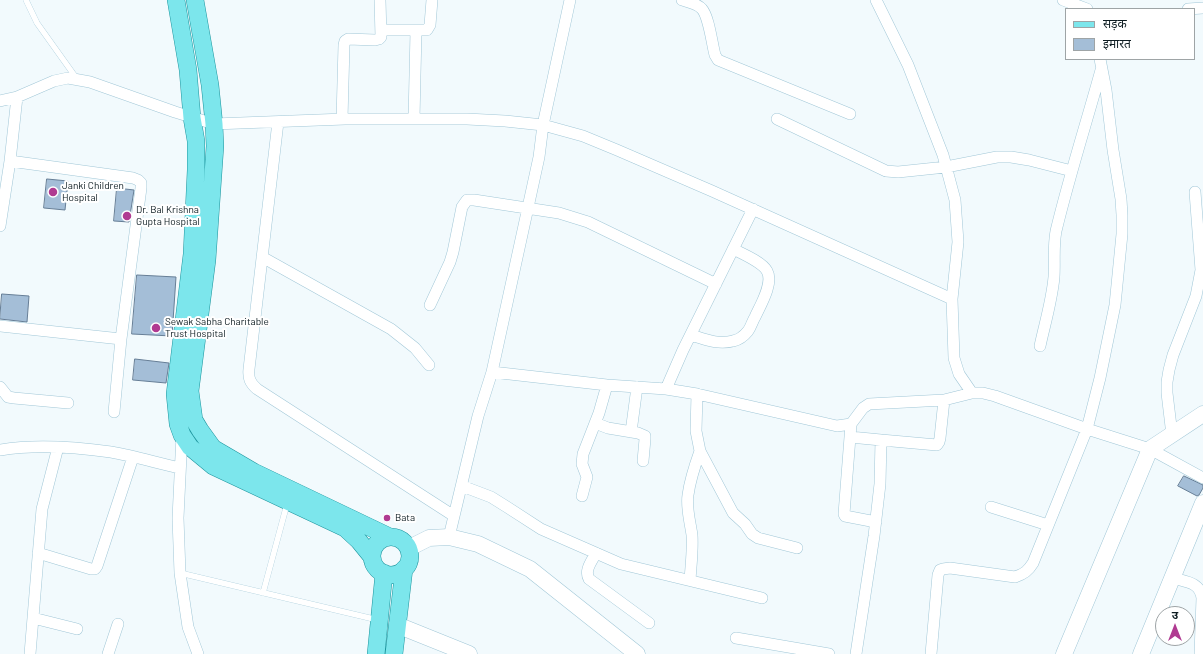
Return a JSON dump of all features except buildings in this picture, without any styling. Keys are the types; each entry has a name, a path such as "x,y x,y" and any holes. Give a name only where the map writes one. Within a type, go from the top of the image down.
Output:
{"main road":[{"path":"176,0 188,70 192,118 196,141 192,254 175,394 178,424 182,435 190,447 213,466 344,528 359,541 372,558 377,569 390,575 398,573 409,563 409,548 404,542 398,538 390,537 254,472 213,448 194,420 190,391 207,260 215,146 210,85 195,0"},
{"path":"372,558 373,549 377,544 390,537"},
{"path":"394,654 404,569"},
{"path":"376,654 384,573"}],"street":[{"path":"342,119 344,45 348,39 375,40 381,37 380,0"},
{"path":"381,30 427,30 429,28 432,0"},
{"path":"449,537 478,416 492,372 539,157 543,124 570,0"},
{"path":"682,0 695,4 702,9 706,18 715,55 718,60 850,114"},
{"path":"883,0 876,0 908,65 943,155 955,200 958,242 952,299 954,358 958,374 972,393"},
{"path":"1064,0 1084,8"},
{"path":"414,119 416,31"},
{"path":"1040,346 1053,288 1054,246 1056,232 1101,63"},
{"path":"931,654 938,575 940,570 943,568 950,568 1015,577 1022,575 1028,570 1033,563 1087,429 1113,318 1118,284 1122,234 1121,199 1101,63"},
{"path":"0,101 17,97 68,78 90,82 192,118 214,124 342,119 414,119 498,120 543,124 583,136 616,150 753,209 952,299"},
{"path":"0,226 10,161 17,97"},
{"path":"777,119 886,171 898,172 946,166 997,157 1011,157 1029,160 1072,171"},
{"path":"278,122 248,375 250,383 256,389 454,516"},
{"path":"10,161 133,178 141,183 121,339 114,412"},
{"path":"1172,435 1167,393 1169,370 1172,355 1196,296 1201,270 1195,192"},
{"path":"430,305 453,252 462,207 467,200 559,213 588,222 716,284"},
{"path":"666,389 690,335 753,209"},
{"path":"690,335 713,342 725,343 741,338 748,331 764,298 768,280 767,272 762,265 733,249"},
{"path":"262,257 391,329 415,348 429,365"},
{"path":"0,326 121,339"},
{"path":"492,372 607,385 666,389 697,394 837,426 851,424"},
{"path":"582,496 587,478 582,464 583,454 607,385"},
{"path":"0,387 8,397 68,403"},
{"path":"631,432 636,387"},
{"path":"876,522 845,516 844,514 851,424 863,408 869,404 944,400 972,393 983,393 1150,449 1203,478"},
{"path":"697,394 696,431 700,451 733,513 745,524 752,534 758,538 797,548"},
{"path":"850,438 937,444 940,438 944,400"},
{"path":"1064,654 1150,449 1203,414"},
{"path":"595,423 608,428 642,434 645,436 643,461"},
{"path":"182,435 178,518 180,573 188,627 198,654"},
{"path":"856,654 876,522 880,484 882,440"},
{"path":"0,450 58,447 111,452 180,468"},
{"path":"30,654 42,509 58,447"},
{"path":"690,580 692,535 689,519 688,496 700,451"},
{"path":"38,553 95,569 100,559 133,457"},
{"path":"462,486 491,497 541,529 621,564 762,598"},
{"path":"1141,654 1203,503"},
{"path":"991,507 1048,525"},
{"path":"409,548 429,538 449,537 478,544 530,569 635,654"},
{"path":"596,553 588,569 587,573 589,579 649,623"},
{"path":"1172,578 1195,585 1201,592 1200,654"},
{"path":"33,618 78,629"},
{"path":"108,654 118,624"},
{"path":"397,625 469,654"},
{"path":"736,638 803,652 829,654"}],"lane":[{"path":"26,0 37,23 78,79"},
{"path":"263,593 288,501"},
{"path":"180,573 379,621"}],"place":[{"name":"Janki Children Hospital","path":"53,192"},
{"name":"Dr. Bal Krishna Gupta Hospital","path":"127,216"},
{"name":"Sewak Sabha Charitable Trust Hospital","path":"156,328"},
{"name":"Bata","path":"387,518"}]}
